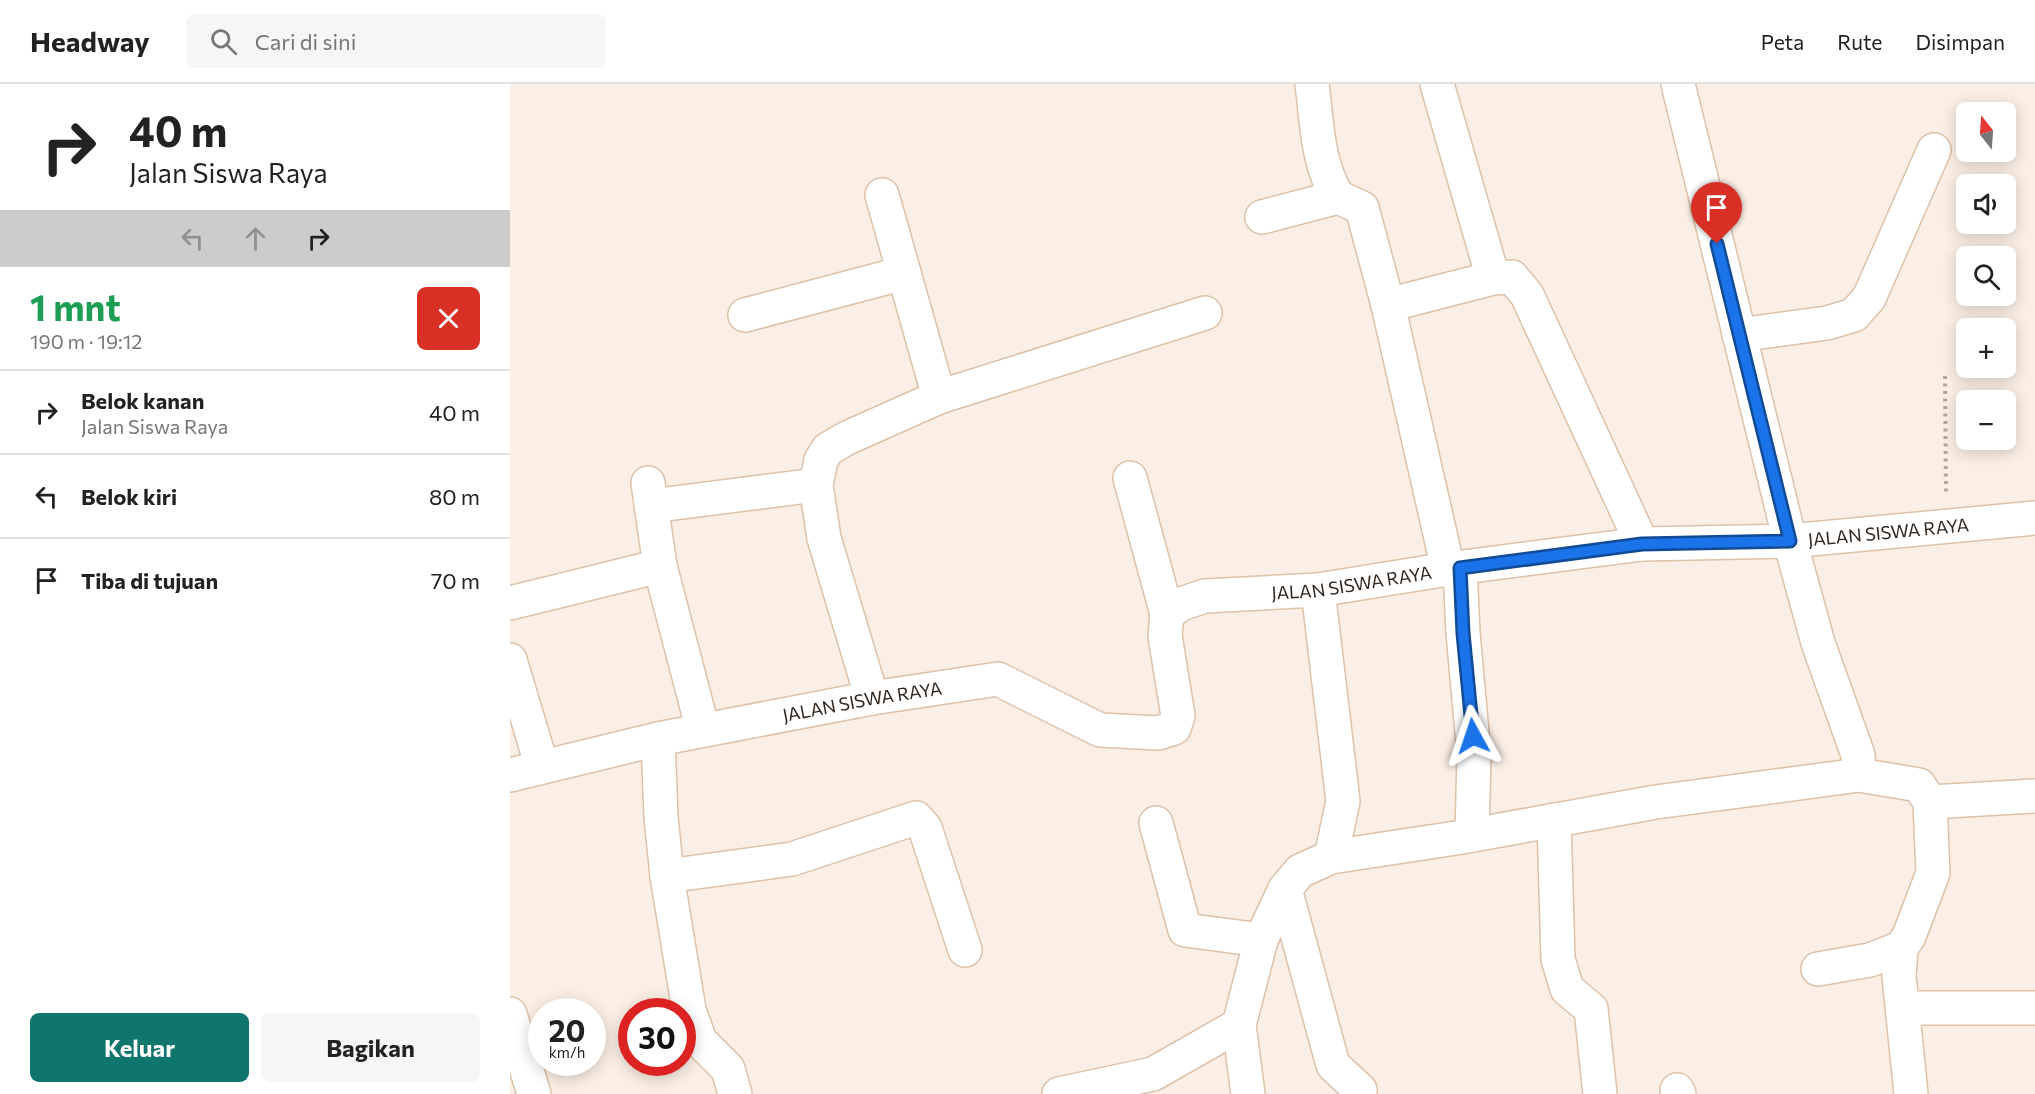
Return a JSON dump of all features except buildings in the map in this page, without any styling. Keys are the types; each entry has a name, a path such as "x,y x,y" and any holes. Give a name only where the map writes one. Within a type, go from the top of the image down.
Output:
{"street":[{"path":"1312,84 1322,162 1331,187 1338,197 1362,208 1454,568 1463,633 1474,755 1472,835"},
{"path":"1437,84 1493,278"},
{"path":"1678,84 1790,541 1818,643 1858,755 1860,775"},
{"path":"1739,335 1827,323 1854,315 1869,298 1934,150"},
{"path":"882,195 939,397"},
{"path":"1262,217 1338,197"},
{"path":"745,315 904,273"},
{"path":"1388,305 1493,278 1512,278 1527,295 1642,544"},
{"path":"872,698 824,538 816,485 821,460 828,449 847,438 939,397 1205,313"},
{"path":"1131,478 1167,614"},
{"path":"703,730 660,566 650,494 816,485"},
{"name":"JALAN SISWA RAYA","path":"510,775 703,730 872,698 998,679 1100,730 1158,733 1174,728 1178,716 1165,636 1167,614 1181,604 1205,596 1318,590 1454,568 1642,544 1790,541 2035,518"},
{"path":"510,603 660,566"},
{"path":"1318,590 1343,801 1331,857"},
{"path":"510,660 542,767"},
{"path":"658,739 661,817 667,876 689,1010 700,1041 728,1069 735,1094"},
{"path":"1248,1094 1239,1025 1261,940 1285,889 1300,871 1331,857 1472,835 1656,802 1860,775 1919,785 1930,802 1933,873 1909,936 1901,948 1899,976 1911,1094"},
{"path":"1930,802 2035,796"},
{"path":"667,876 792,859 916,818 925,828 965,950"},
{"path":"1554,820 1558,959 1568,989 1591,1009 1600,1094"},
{"path":"1156,824 1185,930 1261,940"},
{"path":"1285,889 1333,1065 1360,1090 1360,1094"},
{"path":"1818,969 1870,960 1901,948"},
{"path":"1903,1008 2035,1008"},
{"path":"510,1014 534,1094"},
{"path":"1059,1094 1153,1074 1239,1025"}],"path":[{"path":"1945,376 1946,526"}],"route":[{"path":"1473,736 1463,633 1460,568 1642,544 1790,541 1717,244"}]}
